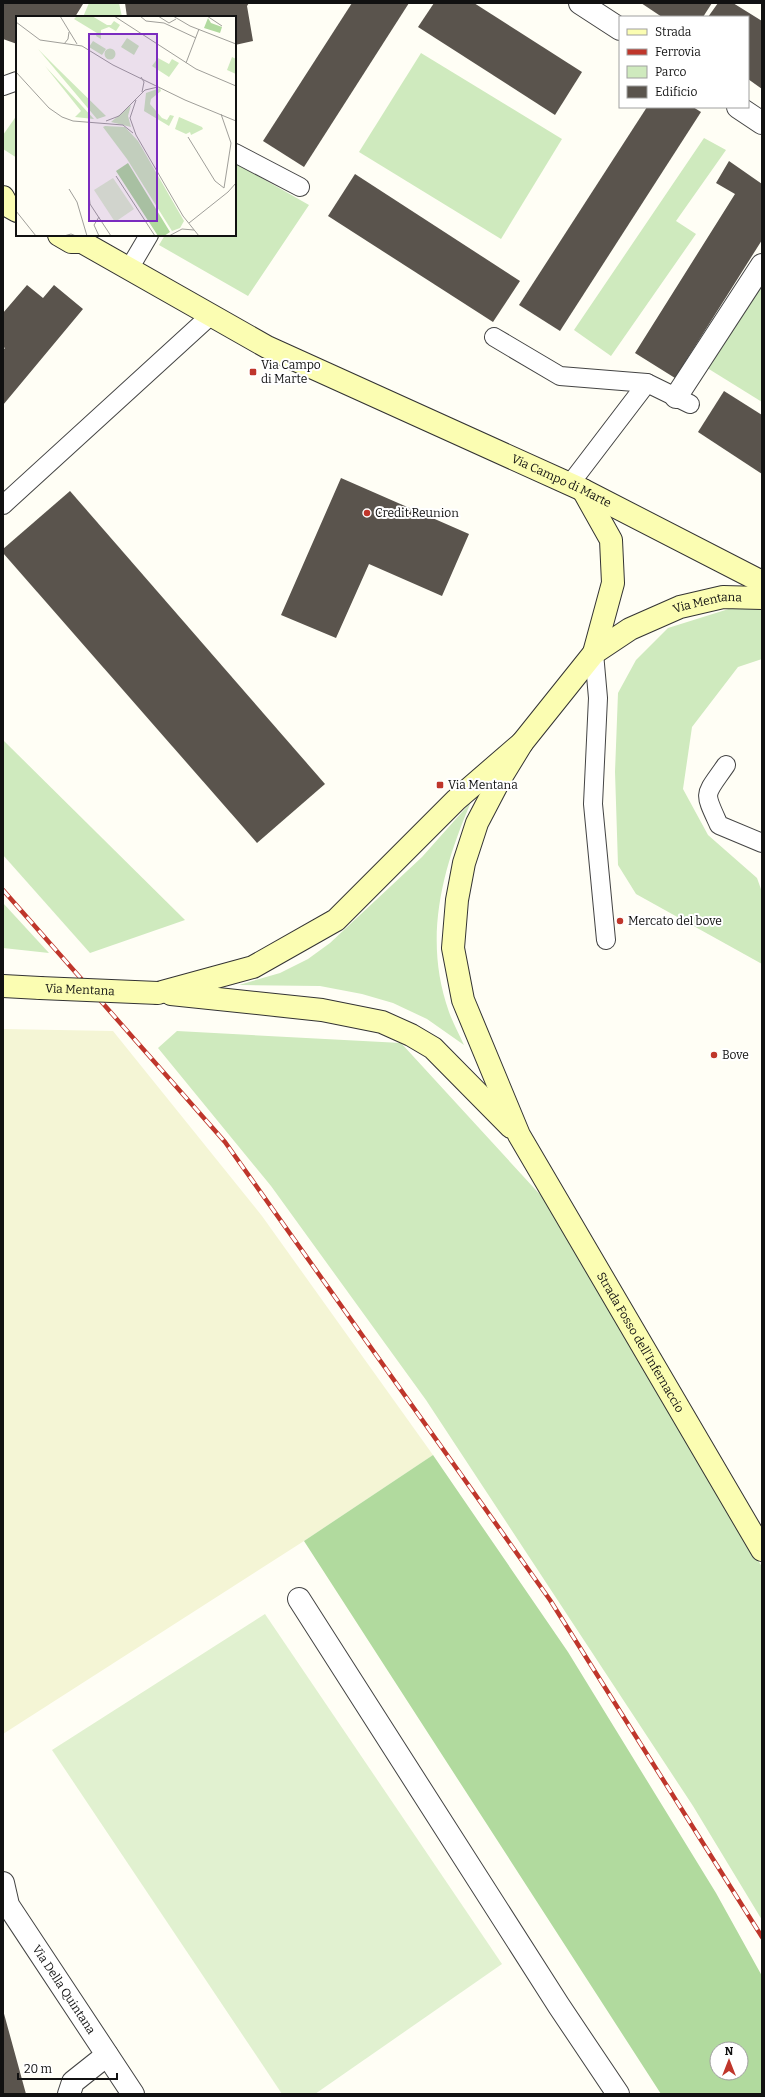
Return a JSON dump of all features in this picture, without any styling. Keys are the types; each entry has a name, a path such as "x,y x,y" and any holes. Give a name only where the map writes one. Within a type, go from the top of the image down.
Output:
{"main road":[{"path":"16,197 12,195 3,196 8,206 16,210"},
{"name":"Via Campo di Marte","path":"60,236 71,242 79,239 266,347 576,487 762,582"},
{"name":"Via Mentana","path":"576,487 611,540 613,583 594,653"},
{"name":"Via Mentana","path":"158,993 253,967 336,920 456,800 522,743 594,653 630,628 680,607 723,597 762,598"},
{"path":"519,1135 464,1000 453,948 457,900 464,863 477,823 500,779 522,743"},
{"name":"Via Mentana","path":"3,986 158,993 322,1010 382,1022 411,1035 432,1048 519,1135"},
{"name":"Strada Fosso dell'Infernaccio","path":"519,1135 762,1550"}],"street":[{"path":"580,3 619,28"},
{"path":"740,108 762,122"},
{"path":"683,401 762,265"},
{"path":"300,1599 555,2000 618,2094"},
{"name":"Via Della Quintana","path":"3,1882 8,1905 133,2094"},
{"path":"69,2094 73,2082 107,2055"}],"lane":[{"path":"3,86 16,81"},
{"path":"236,154 300,187"},
{"path":"130,269 148,236"},
{"path":"3,505 210,316"},
{"path":"494,337 560,376 647,383 683,401"},
{"path":"576,487 647,383"},
{"path":"594,653 598,698 593,804 606,940"},
{"path":"726,765 707,792 707,799 719,825 762,843"}],"green space":[{"path":"89,3 119,3 122,16 83,16"},
{"path":"421,53 562,139 501,239 359,152"},
{"path":"16,116 16,157 3,149 3,135"},
{"path":"704,138 726,150 676,221 696,234 611,356 574,330"},
{"path":"236,164 309,205 248,296 159,245 164,236 236,236"},
{"path":"762,286 762,402 704,366"},
{"path":"735,607 762,609 762,659 738,667 692,727 683,789 708,835 757,878 762,892 762,964 636,894 618,865 615,772 618,693 636,660 668,628"},
{"path":"3,740 185,920 90,953 3,855"},
{"path":"471,802 444,879 439,905 437,931 437,958 441,985 449,1012 464,1045 427,1019 393,1003 362,994 320,986 239,985 280,973 308,959 330,943 422,857"},
{"path":"3,903 49,953 3,948"},
{"path":"3,1029 113,1031 262,1216 433,1455 304,1541 3,1734"},
{"path":"177,1031 401,1043 545,1200 762,1567 762,1920 693,1806 426,1400 271,1186 158,1048"},
{"path":"433,1455 568,1652 716,1893 762,1976 762,2094 661,2094 304,1541"},
{"path":"265,1614 502,1964 315,2094 282,2094 52,1750"}],"building":[{"path":"3,3 83,4 76,16 16,16 16,44 3,39"},
{"path":"125,3 249,3 247,6 253,41 236,45 236,16 127,16"},
{"path":"352,3 409,3 304,167 263,141"},
{"path":"434,3 474,3 582,72 555,115 418,27"},
{"path":"641,3 712,3 704,16 660,16"},
{"path":"718,3 733,3 762,21 762,89 749,80 749,16 709,16"},
{"path":"646,108 695,108 701,112 560,331 519,305"},
{"path":"729,161 762,184 762,240 675,378 635,353 735,194 716,183"},
{"path":"355,174 520,281 493,322 328,216"},
{"path":"27,285 43,298 54,285 83,309 3,405 3,350 5,348 3,347 3,313"},
{"path":"724,391 762,415 762,474 698,432"},
{"path":"341,478 469,534 442,596 369,564 336,638 281,615"},
{"path":"70,491 325,784 257,843 3,553 3,549"},
{"path":"3,2010 6,2021 26,2094 3,2094"}],"railway":[{"path":"3,890 225,1142 550,1600 762,1937"}],"place":[{"name":"Via Campo di Marte","path":"253,372"},
{"name":"Credit Reunion","path":"367,513"},
{"name":"Via Mentana","path":"440,785"},
{"name":"Mercato del bove","path":"620,921"},
{"name":"Bove","path":"714,1055"}]}
